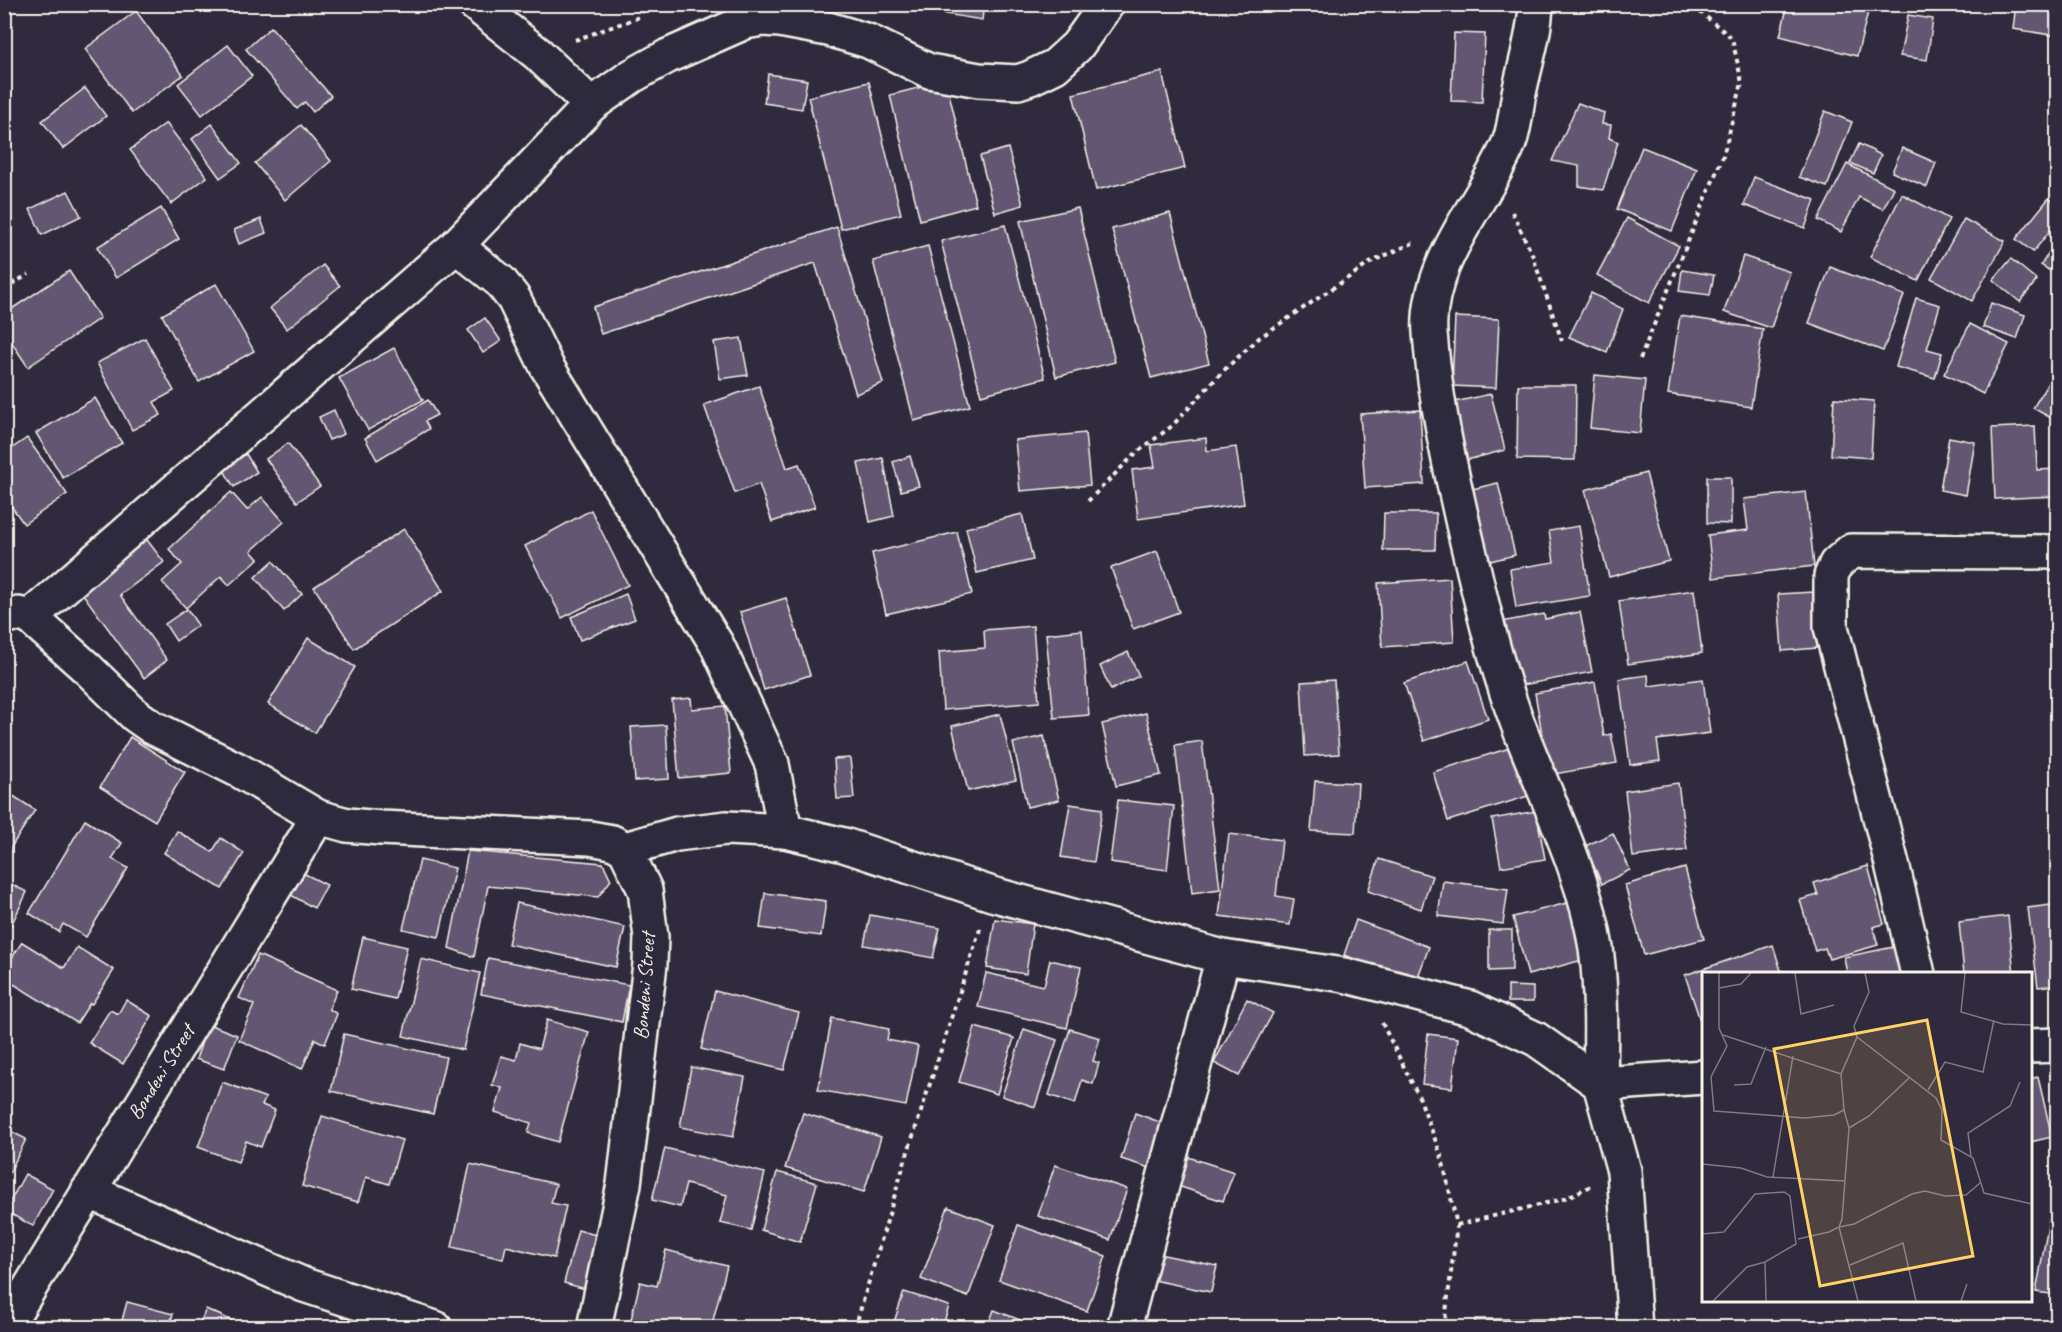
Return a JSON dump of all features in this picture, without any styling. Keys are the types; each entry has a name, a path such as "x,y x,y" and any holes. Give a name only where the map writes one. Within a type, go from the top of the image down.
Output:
{"street":[{"path":"476,4 538,54 591,105"},
{"path":"1107,4 1077,46 1055,66 1018,82 979,80 929,71 868,41 828,29 762,19 746,21 668,56 632,76 591,105 456,246 17,616 88,669 135,715 152,727 240,771 318,817 347,825 590,838 612,842 625,849 677,834 726,828 785,831 844,845 992,894 1223,957 1344,975 1470,1008 1536,1039 1600,1084 1702,1077"},
{"path":"1536,4 1510,140 1494,173 1455,238 1431,299 1429,313 1438,409 1488,632 1513,709 1567,847 1584,898 1596,946 1601,1004 1600,1084 1624,1171 1635,1328"},
{"path":"456,246 500,281 514,299 547,367 717,645 772,764 785,831"},
{"path":"1918,972 1831,627 1831,576 1836,564 1851,551 2058,552"},
{"name":"Bondeni Street","path":"5,1328 318,817"},
{"name":"Bondeni Street","path":"594,1328 624,1184 650,964 651,937 645,890 625,849"},
{"path":"1124,1328 1223,957"},
{"path":"2032,1046 2058,1045"},
{"path":"88,1191 304,1285 435,1328"}],"path":[{"path":"538,54 637,18 647,4"},
{"path":"1640,359 1723,156 1742,83 1732,38 1700,12 1684,4"},
{"path":"1494,173 1532,254 1562,340"},
{"path":"1088,501 1136,453 1172,426 1223,371 1259,338 1373,261 1414,243 1455,238"},
{"path":"4,289 28,274"},
{"path":"855,1328 904,1164 992,894"},
{"path":"1361,980 1420,1099 1442,1158 1457,1225 1444,1328"},
{"path":"1457,1225 1563,1198 1624,1171"}],"building":[{"path":"934,4 984,4 982,20 933,12"},
{"path":"1483,4 1508,4 1508,9 1483,9"},
{"path":"1788,4 1870,4 1857,56 1780,36"},
{"path":"2016,4 2058,4 2058,36 2013,29"},
{"path":"136,11 183,75 132,113 85,49"},
{"path":"1908,15 1933,19 1927,60 1900,56"},
{"path":"271,27 331,96 313,112 305,102 297,109 246,49"},
{"path":"1454,33 1485,34 1482,102 1451,101"},
{"path":"228,45 252,76 202,115 178,84"},
{"path":"1162,72 1185,168 1096,190 1073,94"},
{"path":"768,74 807,80 802,109 764,103"},
{"path":"946,81 976,205 920,220 890,95"},
{"path":"869,82 901,214 841,229 808,97"},
{"path":"85,88 106,116 63,149 42,121"},
{"path":"1578,103 1604,113 1602,124 1611,125 1609,138 1618,142 1603,190 1579,186 1579,166 1552,161"},
{"path":"1825,111 1852,122 1827,187 1799,177"},
{"path":"166,123 207,177 171,204 130,150"},
{"path":"212,124 241,163 220,178 192,139"},
{"path":"301,125 331,161 285,200 255,163"},
{"path":"1859,144 1881,155 1873,173 1850,163"},
{"path":"1642,147 1697,169 1672,231 1617,209"},
{"path":"1008,148 1023,205 995,213 980,156"},
{"path":"1902,148 1936,163 1927,187 1892,172"},
{"path":"1847,164 1894,188 1883,209 1859,197 1841,232 1818,220"},
{"path":"1754,177 1815,200 1805,228 1744,205"},
{"path":"68,191 81,216 42,235 30,209"},
{"path":"1902,194 1949,219 1918,281 1870,257"},
{"path":"2049,198 2058,205 2058,221 2033,252 2016,239"},
{"path":"161,208 179,239 116,278 97,247"},
{"path":"1078,208 1115,362 1056,377 1020,221"},
{"path":"1170,213 1209,363 1151,378 1112,229"},
{"path":"1627,218 1679,246 1649,303 1597,275"},
{"path":"261,219 266,233 239,244 234,230"},
{"path":"1964,219 2005,241 1972,301 1931,278"},
{"path":"1005,225 1045,378 981,395 941,241"},
{"path":"837,227 883,383 856,394 815,263 601,334 593,307"},
{"path":"2058,238 2058,276 2041,265"},
{"path":"928,246 970,406 914,421 873,261"},
{"path":"1743,256 1790,272 1771,328 1724,312"},
{"path":"2011,259 2037,280 2020,302 1993,280"},
{"path":"323,265 340,286 287,329 270,308"},
{"path":"1830,267 1904,295 1883,351 1809,323"},
{"path":"1682,270 1714,275 1710,295 1679,291"},
{"path":"69,271 100,318 28,367 4,331 4,314"},
{"path":"216,284 254,351 199,382 162,315"},
{"path":"1591,293 1623,309 1607,352 1569,337"},
{"path":"1916,298 1940,305 1927,349 1942,353 1935,378 1896,367"},
{"path":"1991,303 2025,315 2017,339 1983,327"},
{"path":"1680,316 1763,329 1751,407 1668,394"},
{"path":"1455,317 1499,319 1496,388 1452,386"},
{"path":"485,318 501,341 483,353 468,330"},
{"path":"1970,324 2009,344 1983,394 1944,374"},
{"path":"145,338 174,391 154,402 161,415 132,430 97,363"},
{"path":"741,338 748,375 720,379 714,342"},
{"path":"394,348 423,400 368,430 339,378"},
{"path":"2058,366 2058,422 2033,408"},
{"path":"1595,375 1645,380 1640,433 1590,428"},
{"path":"1518,385 1576,385 1575,460 1517,459"},
{"path":"759,386 787,468 799,464 815,507 772,522 759,484 735,493 704,405"},
{"path":"1491,394 1505,450 1463,461 1450,403"},
{"path":"95,398 122,443 63,478 36,433"},
{"path":"1834,398 1874,401 1871,458 1831,455"},
{"path":"428,400 437,415 425,421 429,429 377,460 365,438"},
{"path":"334,410 344,434 329,440 319,417"},
{"path":"1420,410 1424,484 1365,488 1360,414"},
{"path":"2035,426 2037,470 2058,469 2058,496 1995,499 1992,428"},
{"path":"1085,433 1090,485 1020,491 1015,440"},
{"path":"1949,437 1975,442 1966,495 1940,490"},
{"path":"27,438 67,494 24,524 4,496 4,454"},
{"path":"1206,438 1207,451 1236,447 1244,504 1138,519 1132,470 1155,467 1151,445"},
{"path":"288,443 320,486 297,502 266,459"},
{"path":"246,454 257,472 234,487 223,469"},
{"path":"910,456 919,486 901,491 893,462"},
{"path":"883,458 894,516 870,522 858,463"},
{"path":"1646,473 1669,561 1609,577 1585,490"},
{"path":"1707,477 1731,477 1731,524 1707,523"},
{"path":"1498,483 1515,555 1486,562 1468,490"},
{"path":"231,492 247,510 262,497 284,522 251,551 258,559 229,585 221,576 186,608 162,582 182,564 169,549"},
{"path":"1806,492 1814,566 1713,578 1708,535 1748,530 1744,499"},
{"path":"591,510 628,585 562,618 525,546"},
{"path":"1384,513 1436,513 1435,550 1383,550"},
{"path":"1022,514 1033,560 977,573 966,528"},
{"path":"1579,526 1590,596 1516,608 1510,569 1554,562 1549,531"},
{"path":"404,529 443,591 354,649 314,587"},
{"path":"957,532 972,594 886,614 872,553"},
{"path":"144,536 164,562 120,595 167,660 144,678 77,586"},
{"path":"1157,551 1179,612 1133,629 1111,568"},
{"path":"273,561 302,594 284,611 255,577"},
{"path":"1450,578 1454,642 1382,647 1378,583"},
{"path":"1694,590 1702,653 1628,664 1619,601"},
{"path":"1814,592 1817,648 1782,651 1778,594"},
{"path":"626,594 635,619 580,640 571,617"},
{"path":"786,598 810,675 764,690 740,612"},
{"path":"187,609 198,625 176,641 165,624"},
{"path":"1580,612 1592,672 1512,687 1501,622 1544,614 1545,619"},
{"path":"1033,626 1039,702 943,710 939,652 985,648 984,630"},
{"path":"1082,630 1089,715 1054,718 1046,634"},
{"path":"308,638 355,667 315,733 268,704"},
{"path":"1128,652 1139,676 1111,690 1100,666"},
{"path":"1468,661 1488,719 1424,741 1404,683"},
{"path":"1648,675 1649,686 1703,679 1710,733 1657,740 1660,761 1630,765 1619,679"},
{"path":"1334,680 1339,754 1305,756 1301,682"},
{"path":"1595,682 1604,736 1611,734 1617,763 1549,775 1535,693"},
{"path":"691,698 692,709 725,706 731,773 679,778 672,700"},
{"path":"1146,713 1161,775 1116,786 1102,724"},
{"path":"1000,714 1016,780 968,791 952,726"},
{"path":"666,725 669,779 635,781 631,727"},
{"path":"1044,736 1059,800 1027,807 1013,743"},
{"path":"130,737 185,772 155,821 100,787"},
{"path":"1202,741 1220,889 1192,893 1175,745"},
{"path":"1513,747 1528,796 1448,821 1433,772"},
{"path":"850,758 854,798 837,799 834,759"},
{"path":"1315,781 1358,783 1355,833 1311,831"},
{"path":"1678,783 1687,850 1633,857 1625,791"},
{"path":"4,790 35,810 4,858"},
{"path":"1118,800 1174,806 1167,870 1110,862"},
{"path":"1070,804 1102,809 1094,862 1061,857"},
{"path":"1536,811 1545,859 1501,867 1492,819"},
{"path":"85,820 122,843 112,859 128,868 86,937 63,924 59,932 29,913"},
{"path":"177,831 212,852 221,838 244,853 222,889 164,853"},
{"path":"1613,833 1630,870 1602,884 1585,846"},
{"path":"1229,834 1282,840 1276,896 1294,899 1290,925 1219,916"},
{"path":"468,851 603,863 611,880 598,897 488,886 474,957 449,948"},
{"path":"1379,859 1432,876 1421,909 1368,891"},
{"path":"420,860 455,868 439,937 403,929"},
{"path":"1868,866 1884,924 1873,927 1878,945 1829,959 1825,948 1815,951 1800,900 1818,895 1814,883"},
{"path":"1685,868 1704,939 1644,955 1625,885"},
{"path":"301,872 327,885 314,908 289,894"},
{"path":"4,881 27,892 4,940"},
{"path":"1443,881 1508,889 1503,924 1438,916"},
{"path":"765,893 826,901 821,936 760,928"},
{"path":"1571,902 1586,959 1528,975 1513,917"},
{"path":"517,903 625,927 616,967 508,944"},
{"path":"2058,904 2058,985 2038,987 2028,908"},
{"path":"870,915 940,928 933,958 864,945"},
{"path":"2008,916 2014,972 1964,972 1959,922"},
{"path":"995,919 1033,924 1026,974 987,968"},
{"path":"1356,920 1429,947 1416,982 1344,955"},
{"path":"1489,930 1512,930 1512,970 1489,971"},
{"path":"363,937 407,947 395,999 351,989"},
{"path":"22,942 64,968 77,947 114,970 77,1023 4,978 4,970"},
{"path":"1773,945 1781,972 1702,972 1702,1026 1685,975"},
{"path":"1899,946 1905,972 1847,972 1844,957"},
{"path":"258,955 337,990 329,1009 337,1014 325,1044 315,1039 302,1069 239,1040 254,1005 239,998"},
{"path":"488,958 629,985 622,1022 481,994"},
{"path":"421,959 480,973 463,1050 403,1036"},
{"path":"1050,960 1081,967 1067,1028 978,1007 986,973 1044,986"},
{"path":"1508,986 1533,987 1533,1002 1508,1002"},
{"path":"715,991 799,1013 784,1070 701,1049"},
{"path":"1247,999 1273,1013 1239,1076 1214,1063"},
{"path":"126,1000 152,1016 123,1064 89,1043 110,1010 118,1014"},
{"path":"832,1018 889,1029 887,1040 918,1046 906,1106 818,1090"},
{"path":"547,1020 589,1032 558,1142 528,1133 531,1123 495,1112 502,1088 492,1085 501,1056 516,1060 520,1043 539,1049"},
{"path":"208,1024 237,1035 224,1069 196,1059"},
{"path":"975,1027 1014,1038 997,1094 959,1082"},
{"path":"1024,1029 1057,1040 1035,1107 1002,1096"},
{"path":"1070,1029 1100,1038 1093,1061 1099,1063 1093,1084 1082,1080 1075,1104 1049,1095"},
{"path":"344,1034 446,1057 433,1114 331,1091"},
{"path":"1428,1034 1458,1038 1452,1088 1422,1084"},
{"path":"691,1067 745,1077 733,1137 680,1127"},
{"path":"2038,1077 2052,1137 2032,1142 2032,1078"},
{"path":"222,1082 266,1098 262,1105 275,1110 261,1147 246,1141 238,1162 198,1147"},
{"path":"803,1113 881,1137 864,1192 785,1168"},
{"path":"1135,1113 1165,1124 1150,1168 1121,1159"},
{"path":"322,1116 402,1140 389,1184 366,1177 358,1202 302,1186"},
{"path":"4,1128 26,1139 4,1184"},
{"path":"665,1148 765,1173 751,1230 720,1223 727,1195 686,1184 680,1207 652,1200"},
{"path":"1179,1154 1234,1172 1223,1201 1169,1183"},
{"path":"470,1164 556,1184 551,1203 566,1206 554,1258 506,1246 503,1259 452,1247"},
{"path":"1055,1165 1127,1189 1110,1240 1038,1216"},
{"path":"2058,1171 2058,1295 2036,1292"},
{"path":"777,1172 817,1183 800,1242 761,1230"},
{"path":"25,1174 53,1189 33,1226 5,1211"},
{"path":"948,1207 995,1225 968,1297 921,1279"},
{"path":"1018,1225 1106,1256 1087,1311 999,1280"},
{"path":"578,1230 610,1239 596,1292 564,1283"},
{"path":"666,1250 727,1266 711,1328 629,1328 640,1282 657,1286"},
{"path":"1159,1254 1217,1266 1211,1292 1153,1280"},
{"path":"904,1292 949,1306 942,1328 892,1328"},
{"path":"127,1302 173,1314 169,1328 120,1328"},
{"path":"206,1309 248,1328 198,1328"},
{"path":"994,1310 1036,1326 1038,1321 1054,1328 987,1328"},
{"path":"1475,1319 1565,1319 1565,1328 1475,1328"}]}
